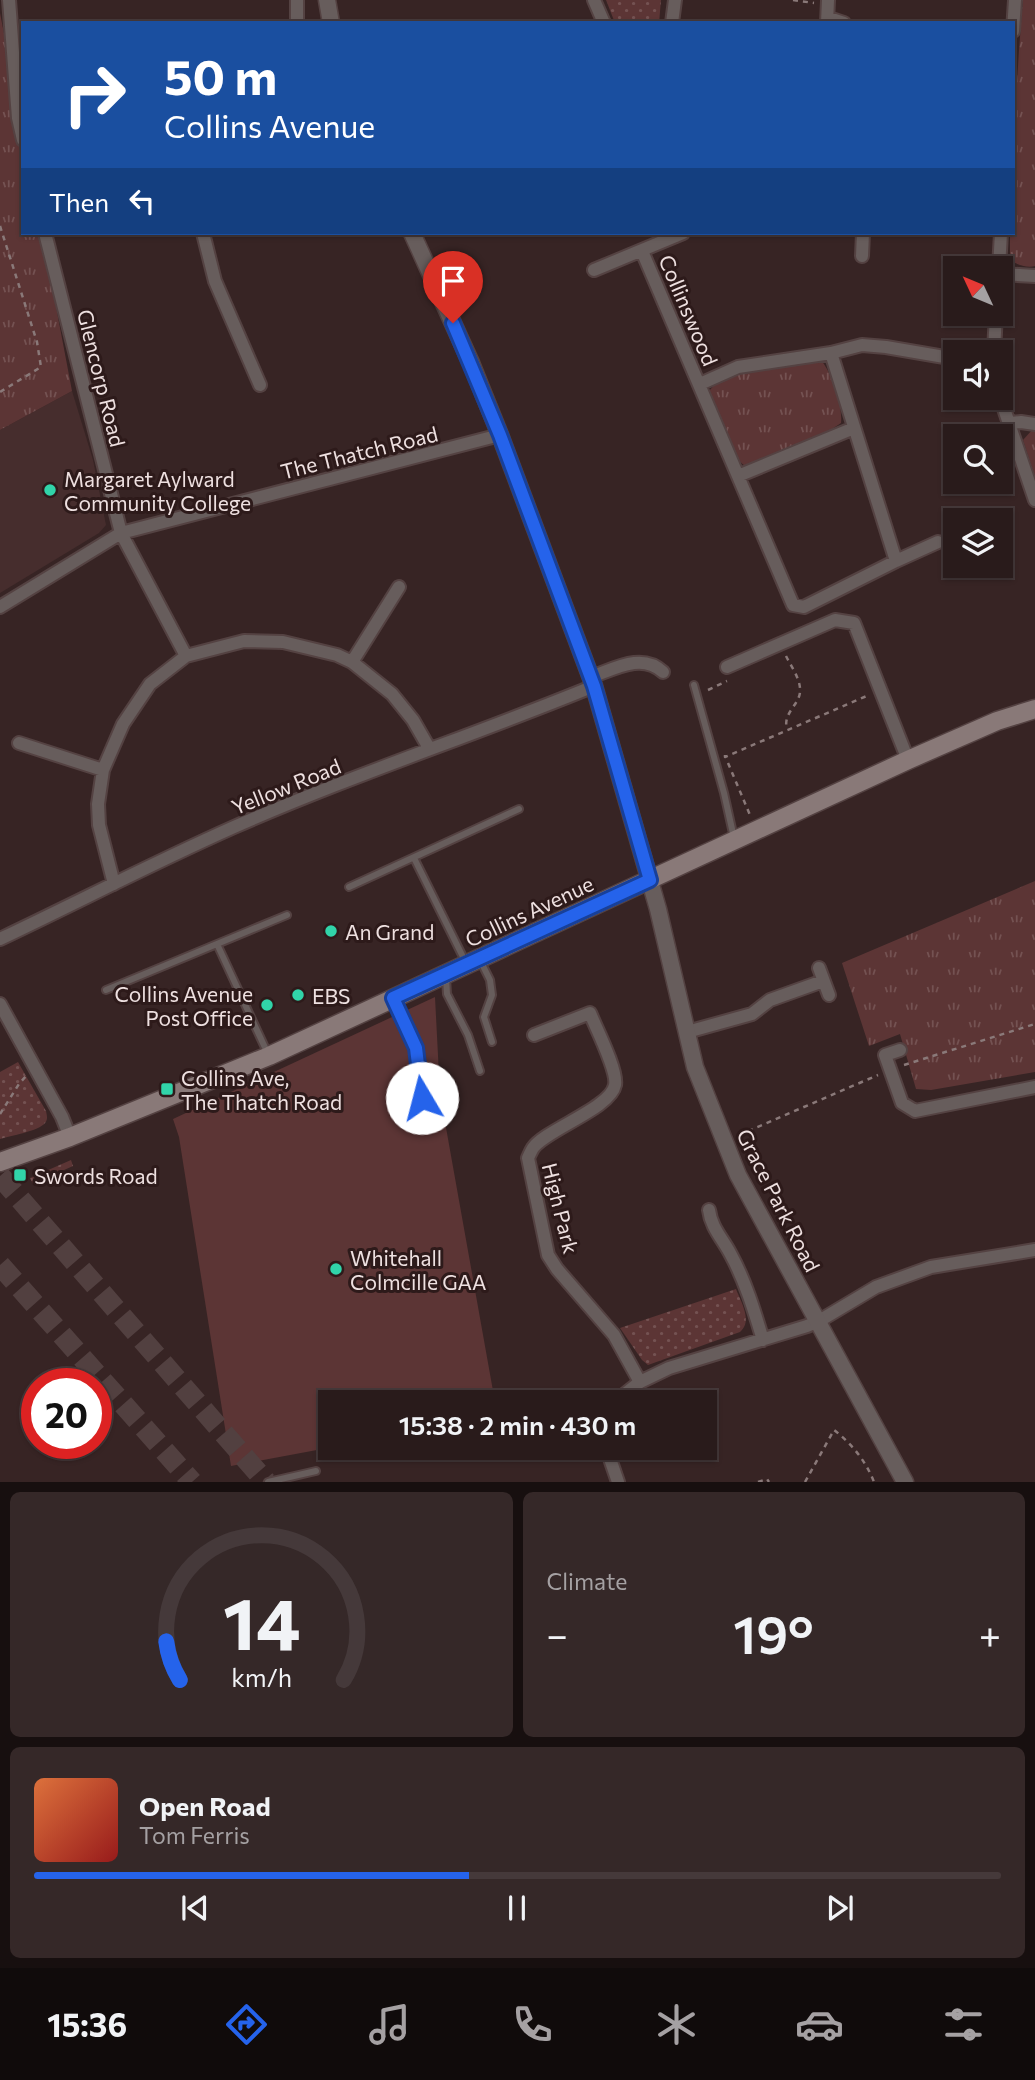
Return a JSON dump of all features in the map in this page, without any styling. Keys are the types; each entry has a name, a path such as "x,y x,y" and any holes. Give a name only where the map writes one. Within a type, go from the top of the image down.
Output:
{"main road":[{"name":"Collins Avenue","path":"0,1162 70,1137 269,1056 908,760 998,721 1035,709"}],"street":[{"path":"9,0 21,131"},
{"path":"296,21 297,0"},
{"path":"327,0 331,21"},
{"path":"594,0 603,21"},
{"path":"672,21 675,0"},
{"path":"1014,21 1015,0"},
{"name":"Glencorp Road","path":"46,235 121,533 186,656"},
{"path":"204,235 215,281 260,385"},
{"name":"Grace Park Road","path":"413,235 471,363 500,435 592,682 650,880 695,1067 723,1142 750,1197 905,1482"},
{"name":"Collinswood","path":"594,270 678,235"},
{"path":"862,256 863,235"},
{"path":"1000,256 1001,235"},
{"name":"Collinswood","path":"642,251 793,605 804,607 939,542"},
{"path":"1013,275 1035,276"},
{"name":"Collinswood","path":"700,384 738,367 831,353 862,345 943,357"},
{"path":"831,353 896,561"},
{"path":"1005,410 1035,500"},
{"path":"1010,423 1035,424"},
{"path":"738,476 854,428"},
{"name":"The Thatch Road","path":"0,607 121,533 500,435"},
{"path":"352,662 400,587"},
{"path":"729,673 835,620 854,623 908,760"},
{"path":"114,884 99,825 98,804 103,770 123,724 150,684 186,656 244,641 283,642 327,651 352,662 392,694 413,720 429,748"},
{"name":"Yellow Road","path":"0,939 236,827 429,748 467,736 630,663 642,662 660,668 663,672"},
{"path":"19,743 103,770"},
{"path":"819,968 829,995"},
{"path":"687,1032 752,1014 770,1000 823,981"},
{"path":"0,1004 62,1117 70,1137"},
{"name":"High Park","path":"534,1035 590,1013 614,1072 615,1086 610,1095 574,1122 540,1141 528,1158 548,1255 614,1335 640,1382"},
{"path":"900,1050 885,1055 902,1103 915,1111 1035,1087"},
{"path":"709,1210 710,1222 730,1254 749,1296 763,1340"},
{"path":"630,1390 669,1368 819,1321 876,1287 931,1266 1035,1250"},
{"path":"610,1460 618,1482"}],"lane":[{"path":"694,685 734,840"},
{"path":"349,887 519,809"},
{"path":"414,858 473,961 490,980 492,995 484,1017 492,1042"},
{"path":"107,990 286,915"},
{"path":"217,944 269,1056"},
{"path":"445,975 447,994 468,1035 480,1071"},
{"path":"393,998 416,1048 422,1098"},
{"path":"268,1482 316,1471"}],"path":[{"path":"793,0 828,12"},
{"path":"0,226 37,342 41,367 0,392"},
{"path":"786,656 800,690 799,699 785,723 788,730"},
{"path":"705,691 729,673"},
{"path":"725,757 870,694"},
{"path":"721,744 757,830"},
{"path":"723,1142 889,1070 1035,1024"},
{"path":"0,1114 19,1084 29,1074"},
{"path":"805,1482 834,1430 848,1440 874,1482"},
{"path":"758,1482 767,1479 769,1482"}],"shaded area":[{"path":"72,391 93,460 106,525 99,533 0,593 0,430"}],"green space":[{"path":"606,0 661,0 659,21 614,21"},
{"path":"1023,0 1035,0 1035,266 1032,267 1013,262 1013,256 1010,256 1010,235 1015,235 1015,126"},
{"path":"0,13 21,122 21,235 42,235 72,391 0,430"},
{"path":"820,359 836,390 841,423 826,433 748,468 729,445 709,391 716,383 730,375"},
{"path":"1035,429 1035,477 1023,440"},
{"path":"1035,881 1035,1072 931,1090 916,1089 900,1034 869,1046 842,963"},
{"name":"Whitehall Colmcille GAA","path":"435,997 440,1094 493,1390 318,1390 318,1450 231,1466 179,1137 173,1119"},
{"path":"18,1062 46,1111 47,1119 42,1126 0,1139 0,1072"},
{"path":"71,1160 73,1166 33,1184 30,1178"},
{"path":"736,1289 746,1317 744,1328 740,1332 648,1365 620,1328"}],"tunnel":[{"path":"0,1176 266,1482"},
{"path":"0,1265 192,1482"}],"place":[{"name":"Margaret Aylward Community College","path":"50,490"},
{"name":"An Grand","path":"331,931"},
{"name":"EBS","path":"298,995"},
{"name":"Collins Avenue Post Office","path":"267,1005"},
{"name":"Collins Ave, The Thatch Road","path":"167,1089"},
{"name":"Swords Road","path":"20,1175"},
{"name":"Whitehall Colmcille GAA","path":"336,1269"}],"route":[{"path":"422,1098 416,1048 393,998 650,880 594,686 500,435 453,323"}]}
